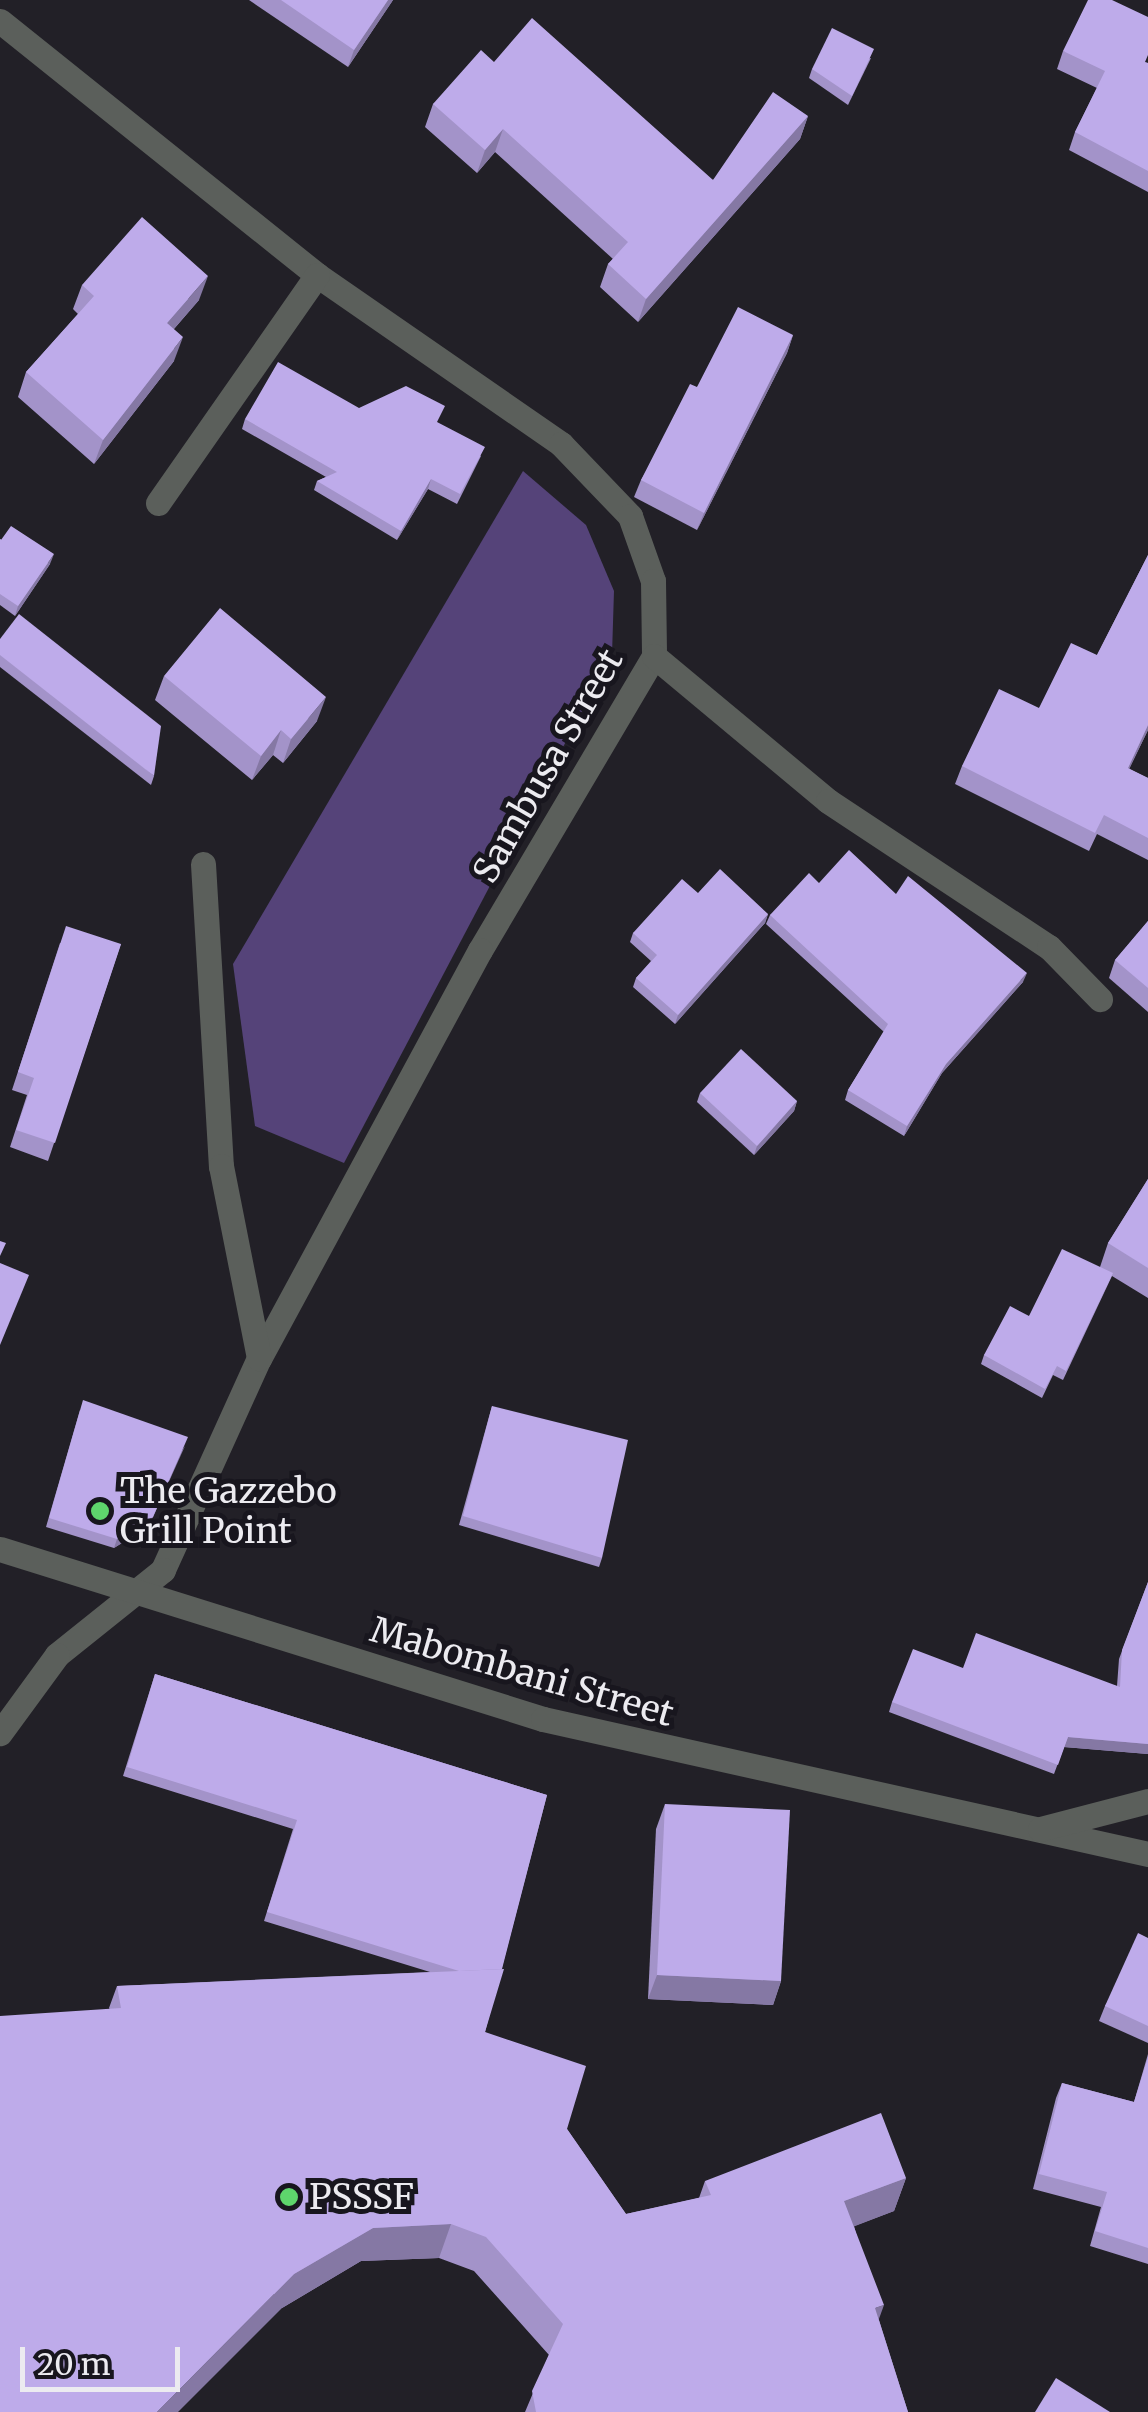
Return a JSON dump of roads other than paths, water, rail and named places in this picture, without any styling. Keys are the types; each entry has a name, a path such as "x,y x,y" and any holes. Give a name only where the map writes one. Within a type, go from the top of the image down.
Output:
{"street":[{"name":"Sambusa Street","path":"0,21 316,275 561,444 630,516 654,581 654,656 480,950 259,1358 148,1590"},
{"path":"158,503 316,275"},
{"path":"654,656 828,801 1049,947 1100,999"},
{"path":"203,864 222,1166 259,1358"},
{"name":"Mabombani Street","path":"0,1549 148,1590 543,1718 1148,1854"},
{"path":"0,1733 57,1655 148,1590"},
{"name":"Mabombani Street","path":"1035,1830 1148,1801"}],"place":[{"name":"The Gazzebo Grill Point","path":"100,1511"},
{"name":"PSSSF","path":"289,2197"}]}
